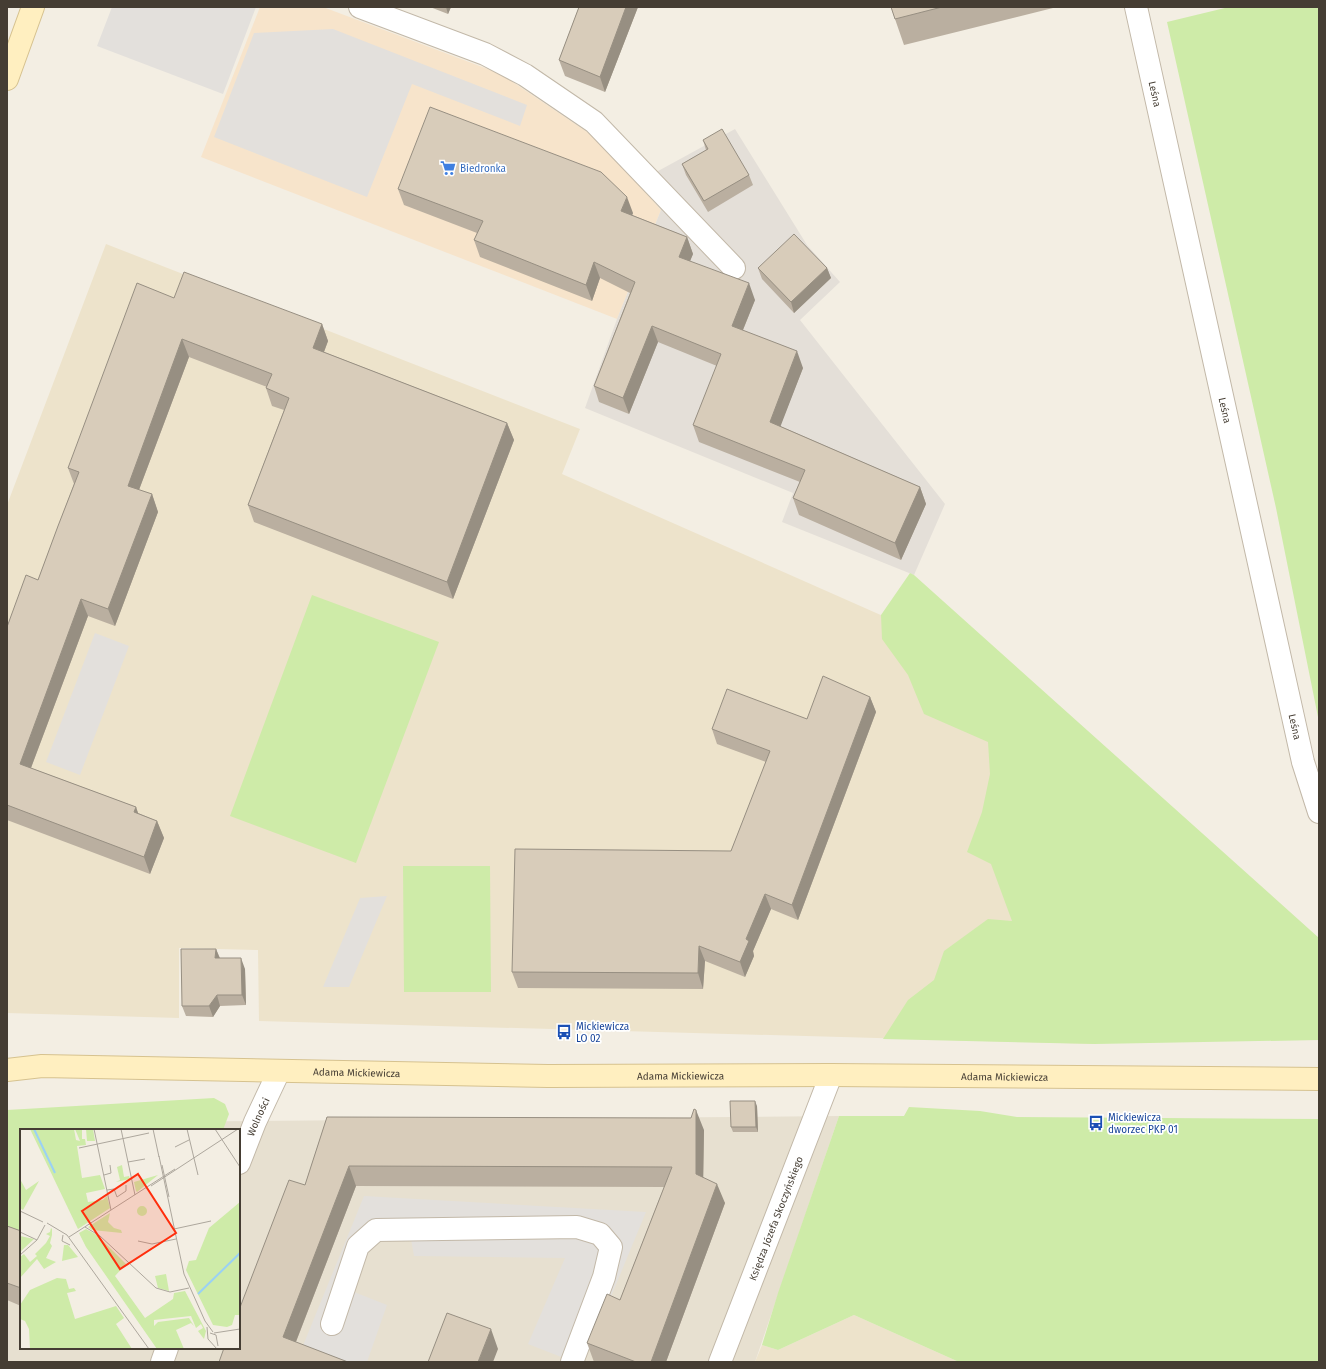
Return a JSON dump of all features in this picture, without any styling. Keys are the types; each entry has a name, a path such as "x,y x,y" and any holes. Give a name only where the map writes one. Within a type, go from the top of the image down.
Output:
{"street":[{"path":"7,78 33,7"},
{"path":"360,7 485,54 525,75 594,122 734,268"},
{"name":"Leśna","path":"1136,7 1303,762 1319,812"},
{"name":"Adama Mickiewicza","path":"7,1061 42,1066 548,1076 831,1075 1319,1079"},
{"name":"Adama Mickiewicza","path":"7,1070 42,1066"},
{"name":"Wolności","path":"240,1160 255,1122 279,1071"},
{"name":"Księdza Józefa Skoczyńskiego","path":"720,1362 831,1075"},
{"path":"332,1324 358,1246 376,1230 578,1227 600,1234 611,1247 604,1277 572,1362"},
{"path":"162,1362 167,1349"}],"shaded area":[{"path":"112,7 256,7 223,94 97,46"},
{"path":"260,7 323,7 501,74 605,144 661,210 617,319 201,157"},
{"path":"333,29 527,105 520,126 412,84 367,197 214,137 254,33"},
{"path":"735,129 807,245 840,282 800,320 945,504 914,575 782,522 793,493 585,408 617,319 661,210 638,182"},
{"path":"106,244 580,429 562,474 892,620 1111,784 1095,1044 259,1021 258,950 179,948 179,1018 7,1013 7,505"},
{"path":"95,633 129,646 80,775 46,762"},
{"path":"387,896 349,987 323,987 360,898"},
{"path":"839,1116 755,1362 7,1362 7,1123"},
{"path":"364,1196 646,1212 584,1362 574,1362 528,1344 565,1258 414,1256 408,1223 375,1221 344,1288 387,1305 367,1362 335,1362 302,1348"},
{"path":"854,1315 959,1362 755,1362 762,1345 778,1350"}],"green space":[{"path":"1229,7 1319,7 1319,722 1276,508 1167,22"},
{"path":"910,573 1319,938 1319,1040 1095,1044 883,1039 908,1000 934,980 944,951 988,919 1012,921 991,864 967,852 982,812 990,774 988,742 924,714 908,675 882,639 881,615"},
{"path":"312,595 439,642 356,863 230,816"},
{"path":"403,866 490,866 491,992 404,992"},
{"path":"214,1098 225,1104 229,1114 223,1129 20,1129 20,1246 7,1240 7,1110"},
{"path":"909,1107 980,1111 1017,1117 1319,1119 1319,1362 959,1362 854,1315 778,1350 762,1345 778,1293 839,1116 904,1116"}],"building":[{"path":"579,7 626,7 600,77 559,60"},
{"path":"891,7 942,7 895,19"},
{"path":"430,107 601,172 627,197 621,211 687,237 679,257 749,283 732,326 797,351 770,422 920,487 895,543 793,498 805,470 693,425 721,354 652,326 623,398 594,386 635,282 594,262 586,285 474,240 483,221 398,189"},
{"path":"722,129 749,175 704,201 682,164 708,149 703,140"},
{"path":"794,234 827,268 791,302 758,268"},
{"path":"184,272 322,324 313,348 507,423 447,582 248,505 289,398 266,388 272,374 182,339 128,486 152,494 108,609 81,599 20,764 136,807 134,812 157,821 144,857 7,805 7,627 26,575 38,580 79,472 68,468 137,283 174,298"},
{"path":"823,676 870,697 792,905 765,894 746,939 749,941 740,962 699,946 698,973 512,972 515,849 731,851 770,751 712,729 727,689 807,719"},
{"path":"181,949 216,949 215,958 241,958 242,995 217,995 209,1006 182,1006"},
{"path":"730,1101 755,1101 756,1127 731,1127"},
{"path":"694,1109 696,1110 696,1174 717,1184 651,1362 636,1362 587,1343 607,1294 620,1300 672,1167 349,1166 283,1337 348,1362 219,1362 224,1349 240,1349 240,1307 289,1180 305,1185 327,1117 691,1118"},
{"path":"7,1226 20,1231 20,1288 7,1283"},
{"path":"447,1313 491,1329 478,1362 428,1362"}],"place":[{"name":"Biedronka","path":"448,168"},
{"name":"Mickiewicza LO 02","path":"564,1032"},
{"name":"Mickiewicza dworzec PKP 01","path":"1096,1123"}]}
